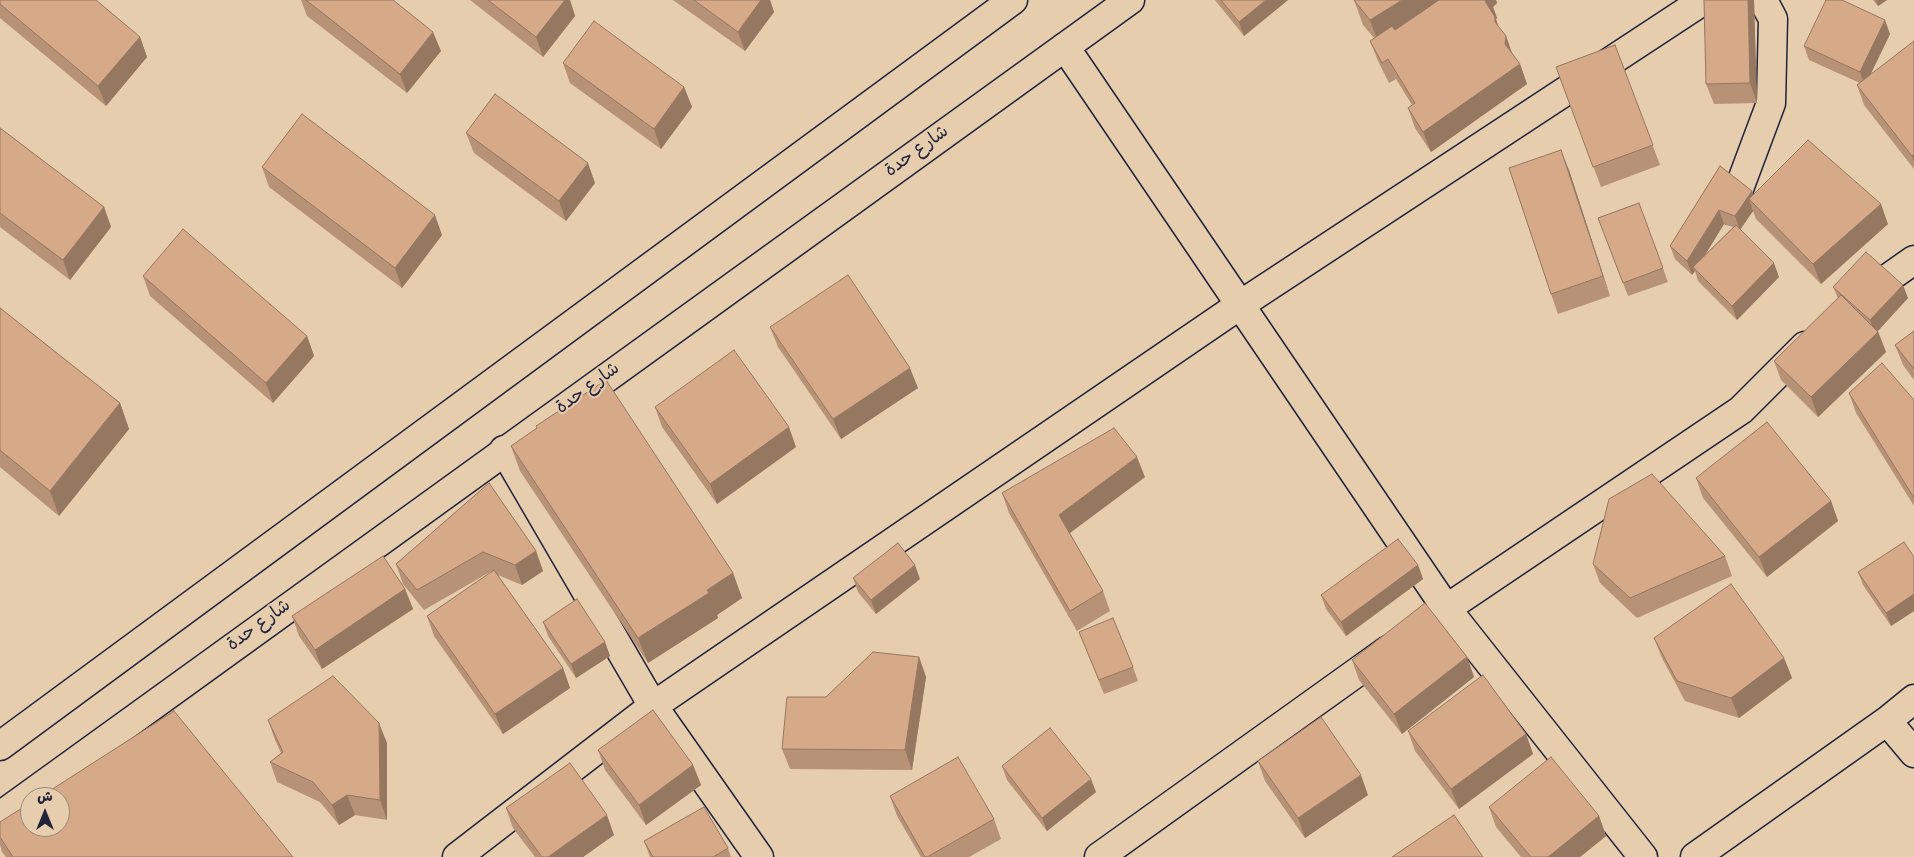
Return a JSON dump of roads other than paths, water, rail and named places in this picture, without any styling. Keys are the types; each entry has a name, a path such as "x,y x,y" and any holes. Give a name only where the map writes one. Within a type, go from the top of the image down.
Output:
{"street":[{"path":"0,746 1012,0"},
{"name":"شارع حدة","path":"0,816 504,450 1130,0"},
{"path":"457,857 653,706 1240,304 1704,0"},
{"path":"1731,210 1771,103 1773,19 1763,0"},
{"path":"1065,47 1446,608 1643,857"},
{"path":"1887,279 1914,260"},
{"path":"1098,857 1446,608 1741,410 1820,330"},
{"path":"504,450 653,706 759,857"},
{"path":"1695,857 1887,721 1914,699"},
{"path":"1887,721 1914,753"}]}
